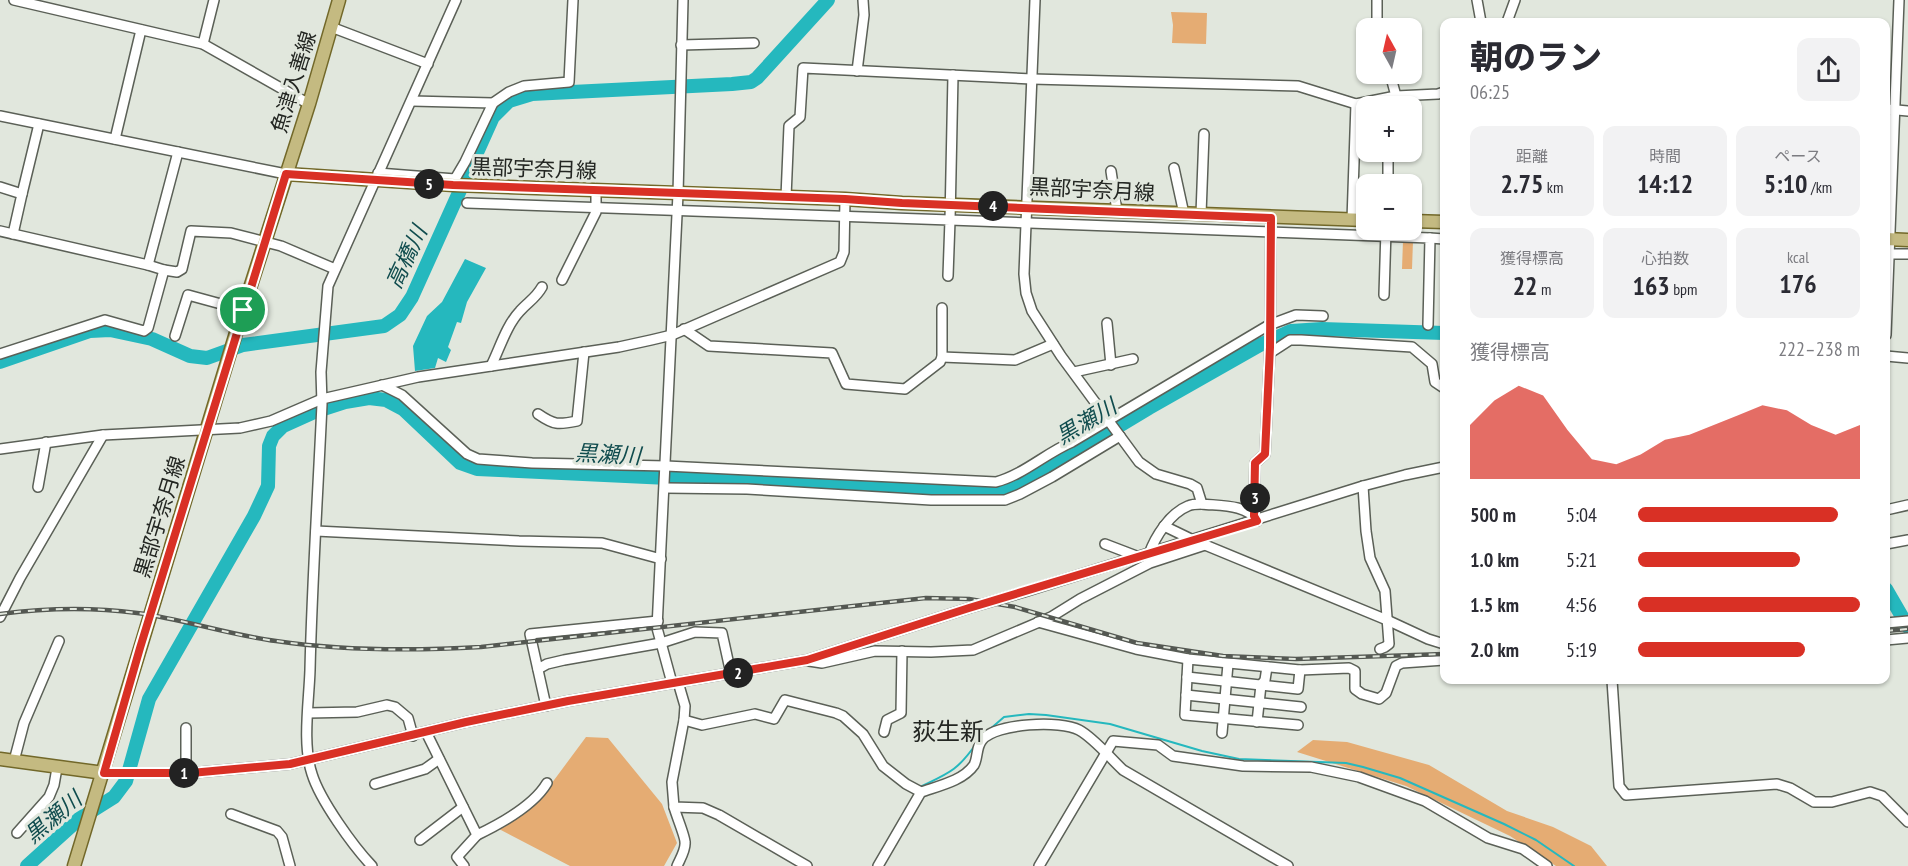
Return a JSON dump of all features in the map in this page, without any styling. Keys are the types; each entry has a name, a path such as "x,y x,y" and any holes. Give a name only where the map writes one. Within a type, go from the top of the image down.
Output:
{"main road":[{"name":"魚津入善線","path":"286,174 339,0"},
{"name":"黒部宇奈月線","path":"104,773 286,174 376,177 596,191 1356,220"},
{"path":"1422,221 1440,222"},
{"path":"1890,239 1908,240"},
{"path":"0,759 104,773 74,866"}],"street":[{"path":"15,0 203,44 309,104"},
{"path":"203,44 214,0"},
{"path":"372,866 318,790 309,760 308,713 324,327 328,286 334,269 456,0"},
{"path":"376,177 456,178 494,103 509,92 524,86 569,82 573,0"},
{"path":"677,866 685,840 674,807 672,782 685,706 661,643 658,621 678,194 683,0"},
{"path":"857,71 864,15 863,0"},
{"path":"1035,0 1024,274 1026,292 1032,311 1053,344 1139,462 1156,474 1197,488 1202,504"},
{"path":"1377,0 1377,18"},
{"path":"1477,0 1480,18"},
{"path":"1508,18 1515,0"},
{"path":"1899,0 1890,110 1908,111"},
{"path":"331,27 428,64"},
{"path":"115,139 141,30"},
{"path":"681,45 753,43"},
{"path":"786,198 789,126 800,117 803,68 1032,79 1298,86 1356,104 1352,220"},
{"path":"948,276 953,75"},
{"path":"1422,96 1440,93"},
{"path":"412,101 494,103"},
{"path":"0,116 286,174"},
{"path":"13,234 39,124"},
{"path":"1201,214 1204,134"},
{"path":"148,265 178,152"},
{"path":"1174,168 1184,214"},
{"path":"1111,171 1117,211"},
{"path":"0,187 22,194"},
{"path":"562,280 596,212 596,191"},
{"path":"0,449 103,435 240,428 270,421 322,401 418,377 619,347 672,335 840,262 844,252 845,199"},
{"path":"467,203 1271,232 1356,233"},
{"path":"1255,518 1255,463 1265,454 1270,350 1271,218"},
{"path":"0,231 177,272 182,269 191,231 231,233 281,246 334,269"},
{"path":"1422,237 1440,239"},
{"path":"1428,325 1430,238"},
{"path":"1384,295 1386,240"},
{"path":"1890,254 1908,255"},
{"path":"0,354 105,321 144,331 148,328 164,270"},
{"path":"491,366 512,322 520,310 536,298 542,287"},
{"path":"175,336 188,295 243,310"},
{"path":"684,329 709,346 832,353 846,384 905,389 940,363 942,308"},
{"path":"382,385 402,395 467,454 478,459 996,482 1008,479 1269,328 1296,315 1323,316"},
{"path":"1107,323 1111,365"},
{"path":"1270,350 1290,340 1412,347 1432,364 1435,382 1440,385"},
{"path":"942,357 1015,360 1053,344"},
{"path":"538,414 552,423 577,422 584,352"},
{"path":"1890,356 1908,358"},
{"path":"1074,372 1133,359"},
{"path":"0,617 20,578 103,435"},
{"path":"665,489 747,489 931,500 1005,500 1052,477 1119,435"},
{"path":"38,487 46,442"},
{"path":"104,773 186,773 272,766 309,760 546,706 807,660 1149,554 1255,518 1363,486 1440,468"},
{"path":"1363,486 1370,558 1385,591 1389,644 1380,649"},
{"path":"1149,554 1154,540 1164,526 1188,505 1202,504 1242,509 1255,518"},
{"path":"1890,509 1908,505"},
{"path":"1164,526 1440,643"},
{"path":"316,531 602,543 661,559"},
{"path":"1890,542 1908,540"},
{"path":"1105,544 1139,557"},
{"path":"807,660 822,663 875,651 973,650 1051,617 1080,598 1150,563 1205,545"},
{"path":"546,706 530,634 658,621"},
{"path":"1890,623 1908,621"},
{"path":"1038,622 1136,649 1188,659 1300,670 1349,668 1355,671 1355,690 1379,699 1386,693 1396,666 1402,663 1440,660"},
{"path":"538,669 564,660 661,643 695,632 722,633 732,674"},
{"path":"1890,640 1906,640"},
{"path":"14,761 24,723 59,641"},
{"path":"884,732 886,720 901,712 902,651"},
{"path":"1188,659 1185,715 1298,725"},
{"path":"1222,733 1228,664"},
{"path":"1257,722 1267,667"},
{"path":"1187,677 1298,689 1300,670"},
{"path":"1612,684 1619,786 1626,795 1777,784 1790,788 1814,802 1832,802 1870,792 1882,795 1908,822"},
{"path":"1186,695 1301,707"},
{"path":"684,720 702,724 755,714 774,719 784,700 836,713 843,716 863,734 884,766 906,784 921,792"},
{"path":"308,713 357,712 387,705 396,707 408,718 413,736"},
{"path":"878,866 921,792 964,775 975,764 981,740 991,732 1024,725 1065,725 1078,730 1106,752 1123,770 1288,866"},
{"path":"186,728 186,773"},
{"path":"426,732 477,835"},
{"path":"1039,866 1113,741 1132,741 1158,746 1173,756 1243,766 1311,767 1359,777 1425,801 1488,838 1523,849 1547,866"},
{"path":"375,784 425,769 438,759"},
{"path":"17,833 49,797 57,768"},
{"path":"464,866 457,857 477,835 489,830 528,804 547,783"},
{"path":"420,840 463,807"},
{"path":"674,807 703,808 807,866"},
{"path":"231,814 277,831 282,837 290,866"}],"shaded area":[{"path":"1171,12 1207,13 1206,44 1172,43"},
{"path":"1403,241 1413,241 1412,269 1402,269"},
{"path":"586,737 608,738 662,804 677,843 664,866 570,866 499,829 540,799"},
{"path":"1313,740 1347,742 1429,765 1507,811 1553,827 1591,846 1607,866 1556,866 1510,836 1406,786 1297,752"}],"water":[{"path":"465,259 486,268 467,302 461,323 457,322 448,347 451,350 446,362 438,358 435,368 415,371 413,346 427,316 442,302"}],"waterway":[{"name":"高橋川","path":"0,362 90,331 110,330 152,339 190,356 207,358 243,345 384,326 400,315 412,297 493,117 509,101 532,94 751,82 828,0"},
{"name":"黒瀬川","path":"27,866 79,819 114,797 126,781 149,699 254,516 268,486 269,446 273,436 283,426 314,412 345,402 369,398 386,400 403,409 460,463 477,469 985,493 1016,488 1149,408 1260,345 1291,331 1322,329 1440,333"},
{"name":"黒瀬川","path":"1890,596 1908,627"},
{"path":"981,737 1004,717 1029,714 1046,715 1110,724 1202,751 1239,759 1346,763 1400,778 1504,824 1536,840 1574,866"},
{"path":"920,787 952,770 976,744"},
{"path":"873,866 917,792"}],"railway":[{"path":"0,614 68,609 120,611 172,619 258,638 302,644 378,649 429,649 481,647 926,598 969,599 1015,607 1137,643 1223,656 1296,659 1440,654"},
{"path":"1890,631 1908,629"}],"district":[{"name":"荻生新","path":"948,732"}],"route":[{"path":"286,174 453,185 1027,206 1271,218 1270,347 1265,454 1255,463 1254,516 1257,521 969,608 807,660 568,701 466,722 290,764 191,773 104,773 243,310 286,174"}]}
